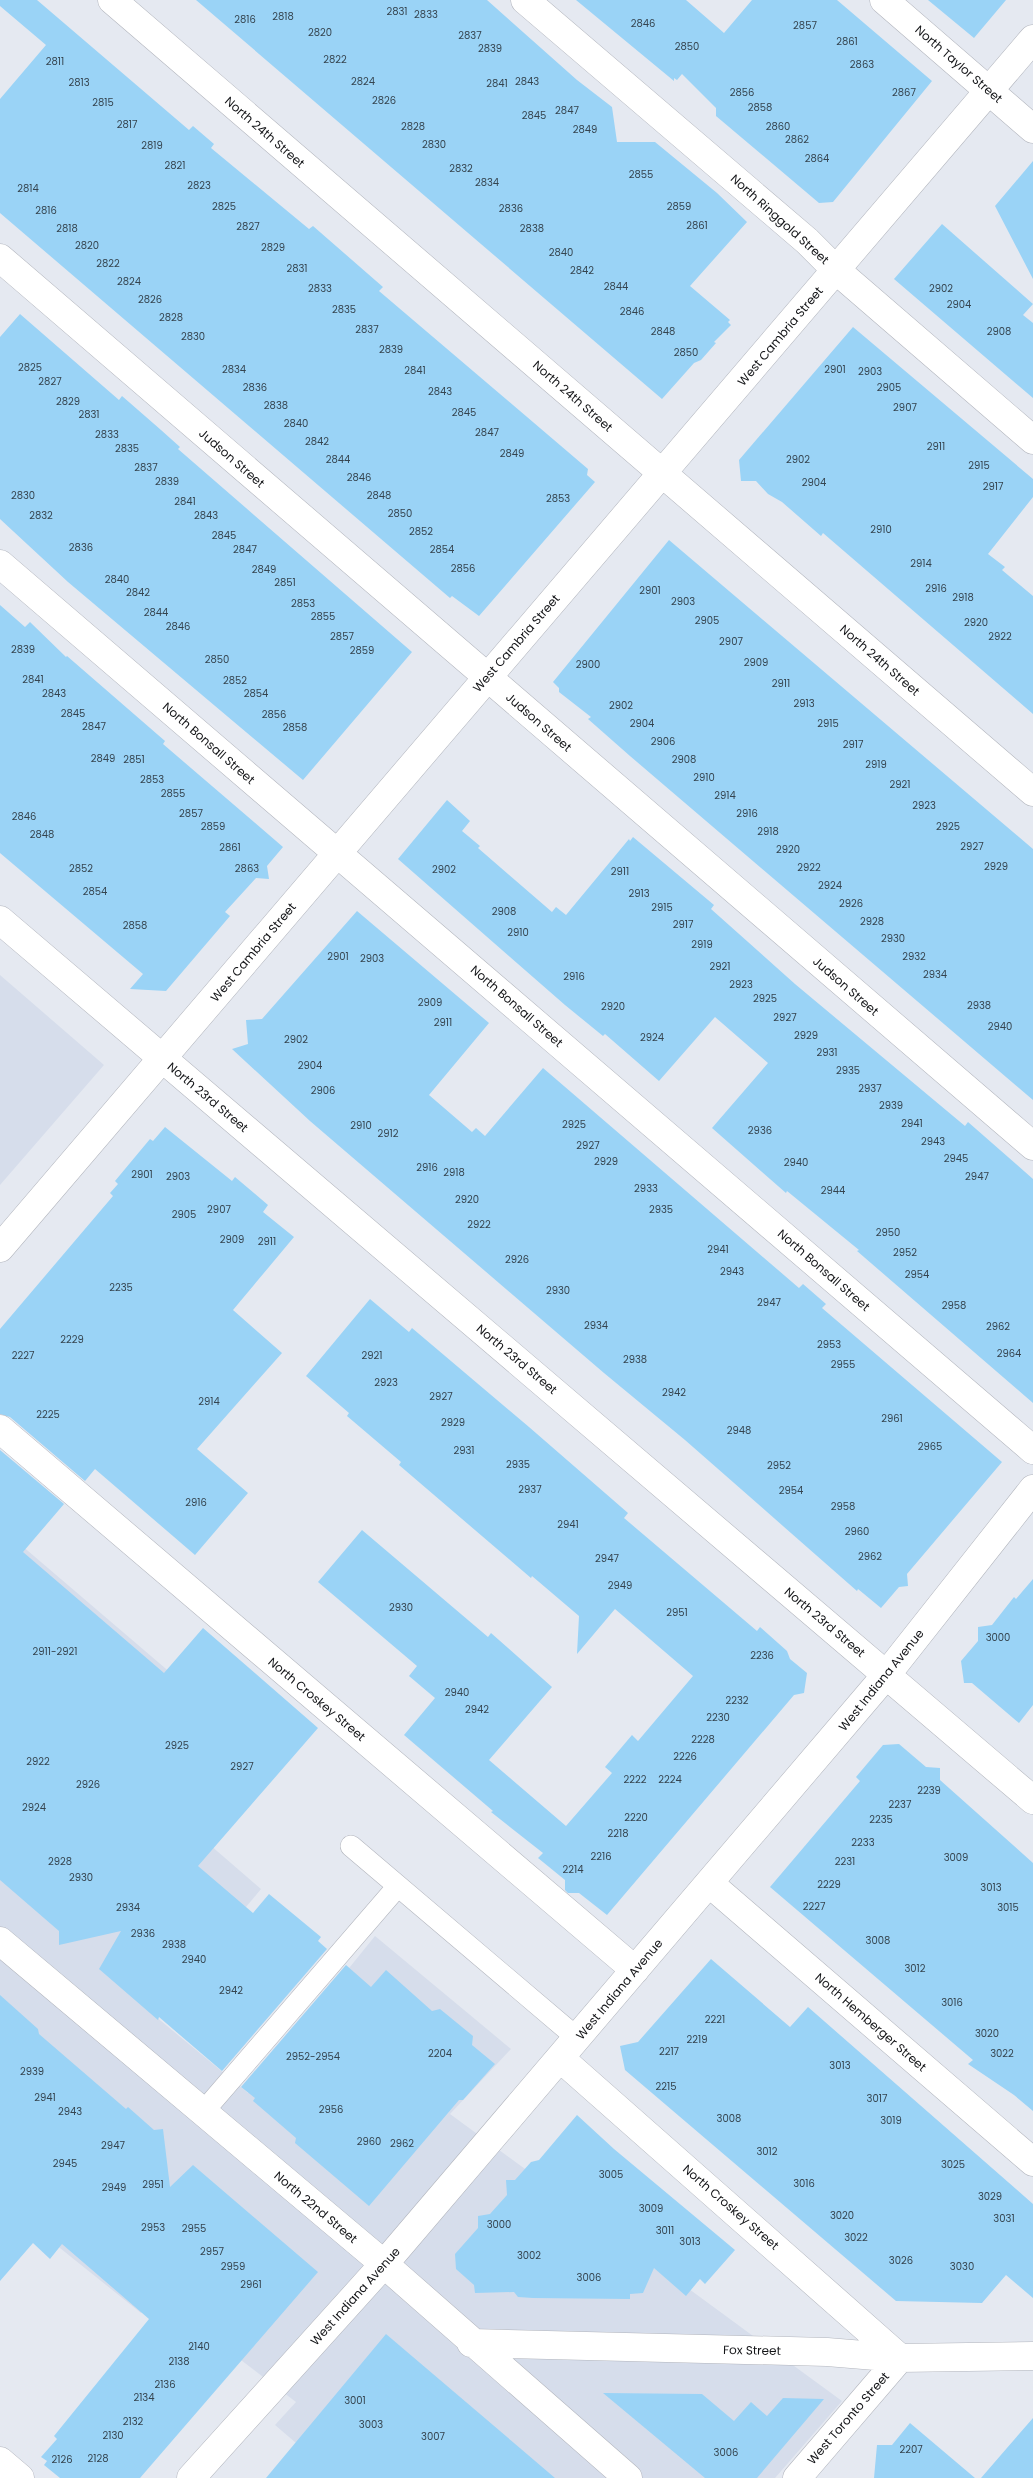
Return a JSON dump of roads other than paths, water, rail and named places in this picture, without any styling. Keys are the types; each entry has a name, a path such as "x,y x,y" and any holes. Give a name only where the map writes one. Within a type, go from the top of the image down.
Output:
{"street":[{"name":"North 24th Street","path":"112,0 1033,792"},
{"name":"North Ringgold Street","path":"525,0 807,241 836,270 1033,440"},
{"name":"North Taylor Street","path":"884,0 1033,129"},
{"name":"West Cambria Street","path":"0,1248 1033,39"},
{"name":"Judson Street","path":"0,258 1033,1146"},
{"name":"North Bonsall Street","path":"0,564 1033,1450"},
{"name":"North 23rd Street","path":"0,920 1033,1800"},
{"name":"North Croskey Street","path":"0,1429 634,1970"},
{"name":"West Indiana Avenue","path":"191,2478 384,2264 887,1674 1033,1489"},
{"name":"North Hemberger Street","path":"709,1883 1033,2162"},
{"name":"North 22nd Street","path":"0,1941 384,2264 471,2343 628,2478"},
{"name":"North Croskey Street","path":"568,2048 900,2358"},
{"name":"Fox Street","path":"471,2343 827,2352 900,2358 1033,2356"},
{"name":"West Toronto Street","path":"797,2478 900,2358"},
{"path":"0,2461 20,2478"}],"lane":[{"path":"351,1846 398,1886 568,2048"},
{"path":"203,2112 398,1886"}]}
